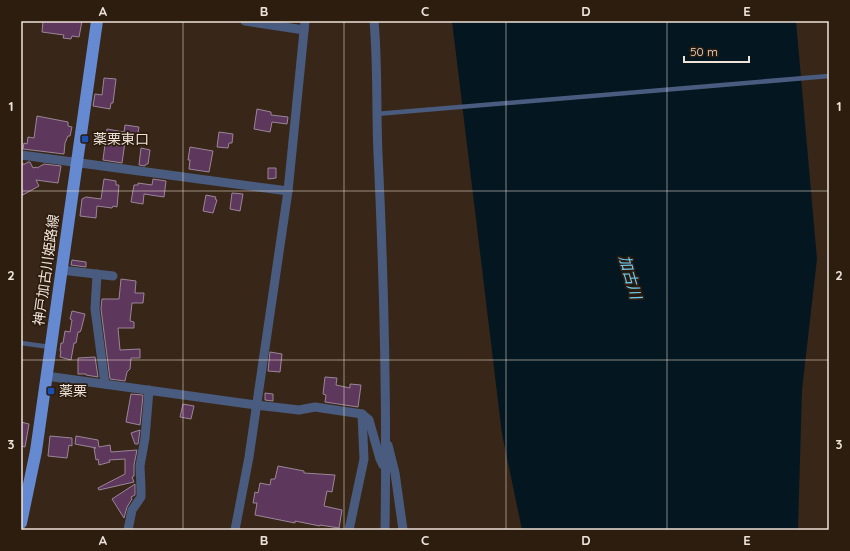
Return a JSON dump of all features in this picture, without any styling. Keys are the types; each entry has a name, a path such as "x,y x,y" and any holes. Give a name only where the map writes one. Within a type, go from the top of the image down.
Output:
{"main road":[{"name":"神戸加古川姫路線","path":"21,523 36,451 97,21"}],"street":[{"path":"235,530 249,457 288,191 304,26 245,21"},
{"path":"374,21 376,42 376,114 381,219 386,436 385,530"},
{"path":"21,155 288,191"},
{"path":"61,270 113,276"},
{"path":"97,274 96,309 105,384"},
{"path":"46,376 256,405 299,410 315,407 362,414 369,420 380,459 385,468"},
{"path":"128,530 132,510 140,498 140,466 145,438 149,390"},
{"path":"349,530 364,459 362,414"},
{"path":"386,436 395,473 403,530"}],"lane":[{"path":"376,114 829,76"},
{"path":"21,343 50,347"}],"water":[{"name":"加古川","path":"452,21 796,21 817,259 802,390 798,530 522,530 502,434"}],"building":[{"path":"43,21 82,21 79,37 72,36 71,39 63,38 64,35 42,32"},
{"path":"104,78 116,79 113,103 111,103 110,109 93,106 95,94 102,95"},
{"path":"257,109 271,112 271,115 288,117 287,124 272,122 270,132 254,129"},
{"path":"37,116 68,122 68,126 72,127 70,136 68,136 65,143 64,154 23,149 24,143 27,144 28,137 34,138"},
{"path":"125,125 139,127 136,144 125,142 122,163 103,160 107,129 124,132"},
{"path":"219,132 233,134 232,143 229,143 228,148 217,147"},
{"path":"190,147 213,151 209,172 189,169 190,160 188,160"},
{"path":"141,148 150,150 148,164 145,166 139,165"},
{"path":"30,162 33,168 37,168 44,164 61,166 58,183 36,180 39,186 21,196 21,164"},
{"path":"268,168 276,168 276,178 268,179"},
{"path":"104,179 116,181 116,185 119,185 117,207 113,206 112,208 97,206 96,218 80,216 82,199 86,197 101,199"},
{"path":"153,179 166,181 164,197 144,194 143,204 131,202 134,185 138,185 138,183 152,185"},
{"path":"232,193 243,194 240,211 230,209"},
{"path":"206,195 216,197 215,199 217,200 213,213 203,211"},
{"path":"72,260 86,262 86,267 71,265"},
{"path":"121,279 136,281 135,293 144,293 143,303 132,303 130,321 134,322 134,328 118,328 120,350 140,349 140,358 131,358 130,369 127,372 125,381 110,379 101,309 102,299 119,299"},
{"path":"72,311 85,314 81,330 78,332 76,343 74,343 71,360 60,357 60,351 65,331 70,332 72,320 70,319"},
{"path":"270,352 282,354 280,372 268,371"},
{"path":"95,357 98,377 78,374 78,358"},
{"path":"325,377 337,378 336,385 350,388 350,384 361,385 358,407 325,402 326,395 323,394"},
{"path":"265,393 273,394 273,401 265,400"},
{"path":"131,394 143,395 140,425 126,422"},
{"path":"183,404 194,406 191,419 180,417"},
{"path":"21,422 29,424 25,447 21,446"},
{"path":"140,430 138,444 135,444 131,433"},
{"path":"50,436 72,438 72,446 69,445 67,458 48,456"},
{"path":"76,436 98,440 99,447 110,445 111,452 137,450 134,465 134,476 132,477 134,482 99,490 98,488 125,474 125,459 109,460 110,462 99,465 98,459 96,460 94,448 96,448 75,444"},
{"path":"278,466 304,471 304,473 335,475 332,492 327,491 324,506 342,510 339,528 295,521 295,523 255,515 257,503 253,503 255,492 258,493 260,483 270,485 271,479 275,479"},
{"path":"135,484 135,495 131,497 132,499 127,507 124,518 112,499"}],"place":[{"name":"薬栗東口","path":"85,139"},
{"name":"薬栗","path":"51,391"}]}
